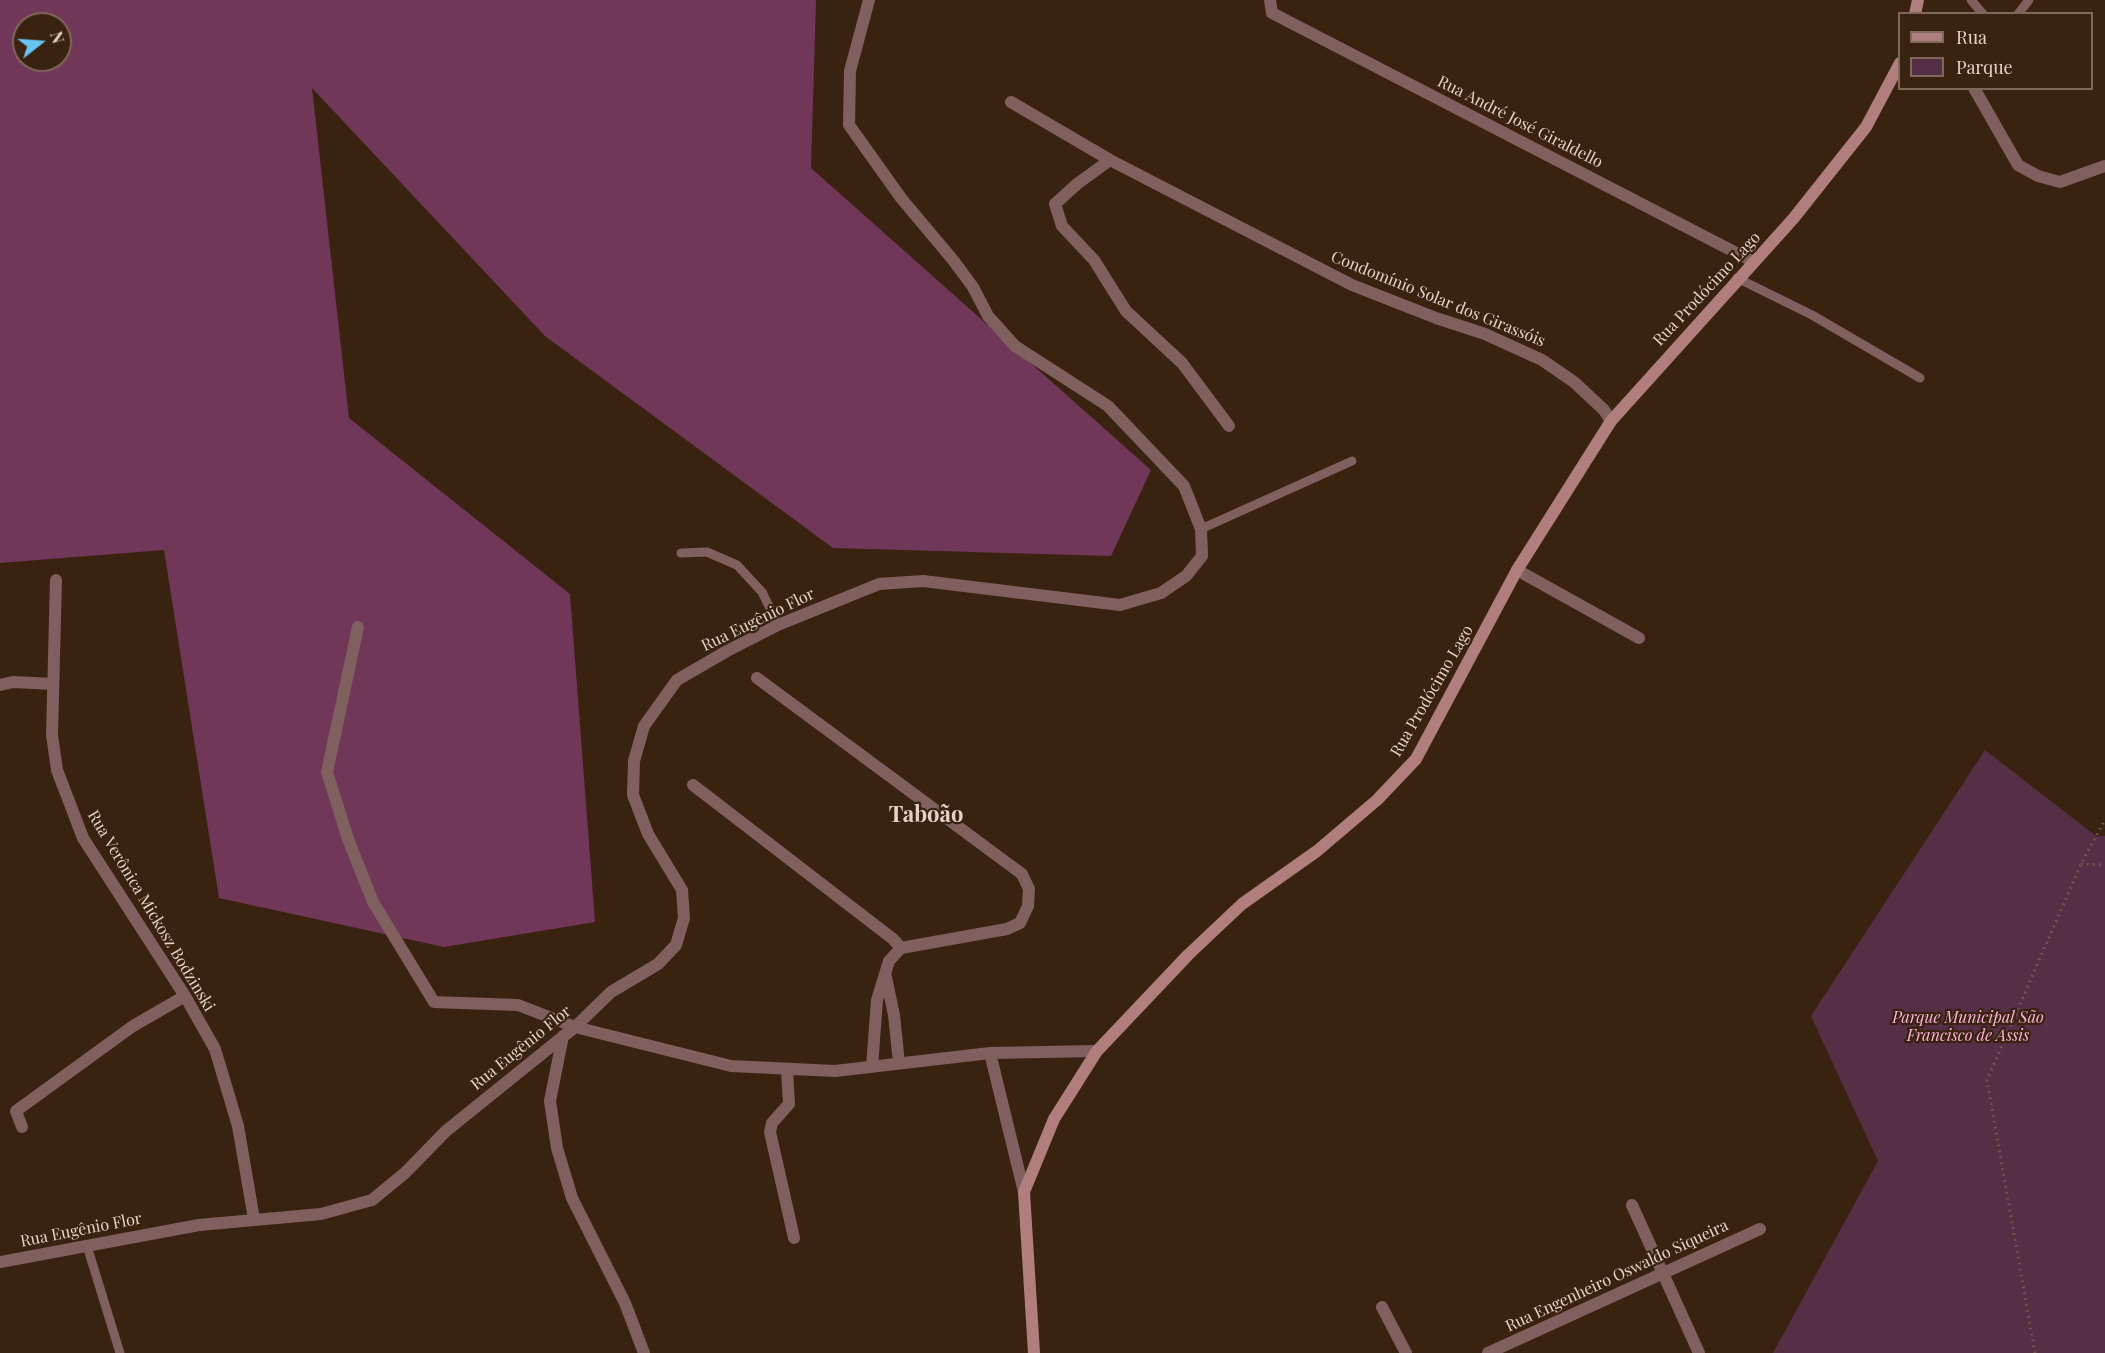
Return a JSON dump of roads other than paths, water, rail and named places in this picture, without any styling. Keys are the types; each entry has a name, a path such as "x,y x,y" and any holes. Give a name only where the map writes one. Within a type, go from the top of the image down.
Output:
{"main road":[{"name":"Rua Prodócimo Lago","path":"1034,1353 1024,1192 1054,1119 1097,1051 1188,955 1227,919 1317,851 1377,800 1416,759 1517,570 1611,421 1752,261 1778,237 1866,127 1898,65"}],"street":[{"name":"Rua Eugênio Flor","path":"0,1262 199,1225 321,1214 372,1200 405,1173 478,1103 575,1027 611,992 658,964 676,945 684,918 682,890 648,834 633,795 634,761 644,726 677,681 727,651 778,626 879,584 923,581 1120,605 1161,593 1186,576 1202,556 1202,529 1184,486 1108,406 1015,346 988,316 973,287 901,198 849,125 850,71 869,0"},
{"name":"Rua André José Giraldello","path":"1271,6 1752,261"},
{"path":"1975,90 2018,165 2038,176 2060,182 2105,165"},
{"name":"Condomínio Solar dos Girassóis","path":"1011,102 1110,160 1352,285 1436,318 1485,334 1542,360 1574,382 1604,410 1611,421"},
{"path":"1110,160 1077,184 1055,204 1062,226 1094,260 1126,311 1182,363 1229,426"},
{"path":"1517,570 1639,638"},
{"name":"Rua Verônica Mickosz Bodzinski","path":"56,580 52,735 57,770 68,804 83,838 184,996 215,1049 238,1126 254,1219"},
{"path":"358,627 327,772 348,838 373,902 434,1002 518,1005 575,1027 731,1066 835,1071 990,1053 1097,1051"},
{"path":"757,678 1022,874 1029,889 1028,906 1020,923 1007,929 901,948 889,961 886,977 877,1000 872,1066"},
{"path":"0,685 13,681 53,684"},
{"path":"693,786 893,939 901,948"},
{"path":"886,977 894,1015 899,1063"},
{"path":"22,1127 16,1111 133,1026 184,996"},
{"path":"876,1017 894,1015"},
{"path":"563,1036 550,1101 557,1148 572,1198 625,1302 644,1353"},
{"path":"990,1053 1024,1192"},
{"path":"787,1070 789,1104 772,1123 770,1132 794,1238"},
{"path":"1632,1205 1699,1353"},
{"name":"Rua Engenheiro Oswaldo Siqueira","path":"1488,1353 1760,1229"},
{"path":"1382,1307 1406,1353"}],"lane":[{"path":"1971,0 1981,12"},
{"path":"2020,12 2029,0"},
{"path":"1737,278 1812,315 1920,378"},
{"path":"1202,529 1352,461"},
{"path":"681,554 707,552 737,565 762,592 778,626"},
{"path":"87,1246 120,1353"}],"district":[{"name":"Taboão","path":"926,815"}],"park label":[{"name":"Parque Municipal São Francisco de Assis","path":"1968,1027"}]}
